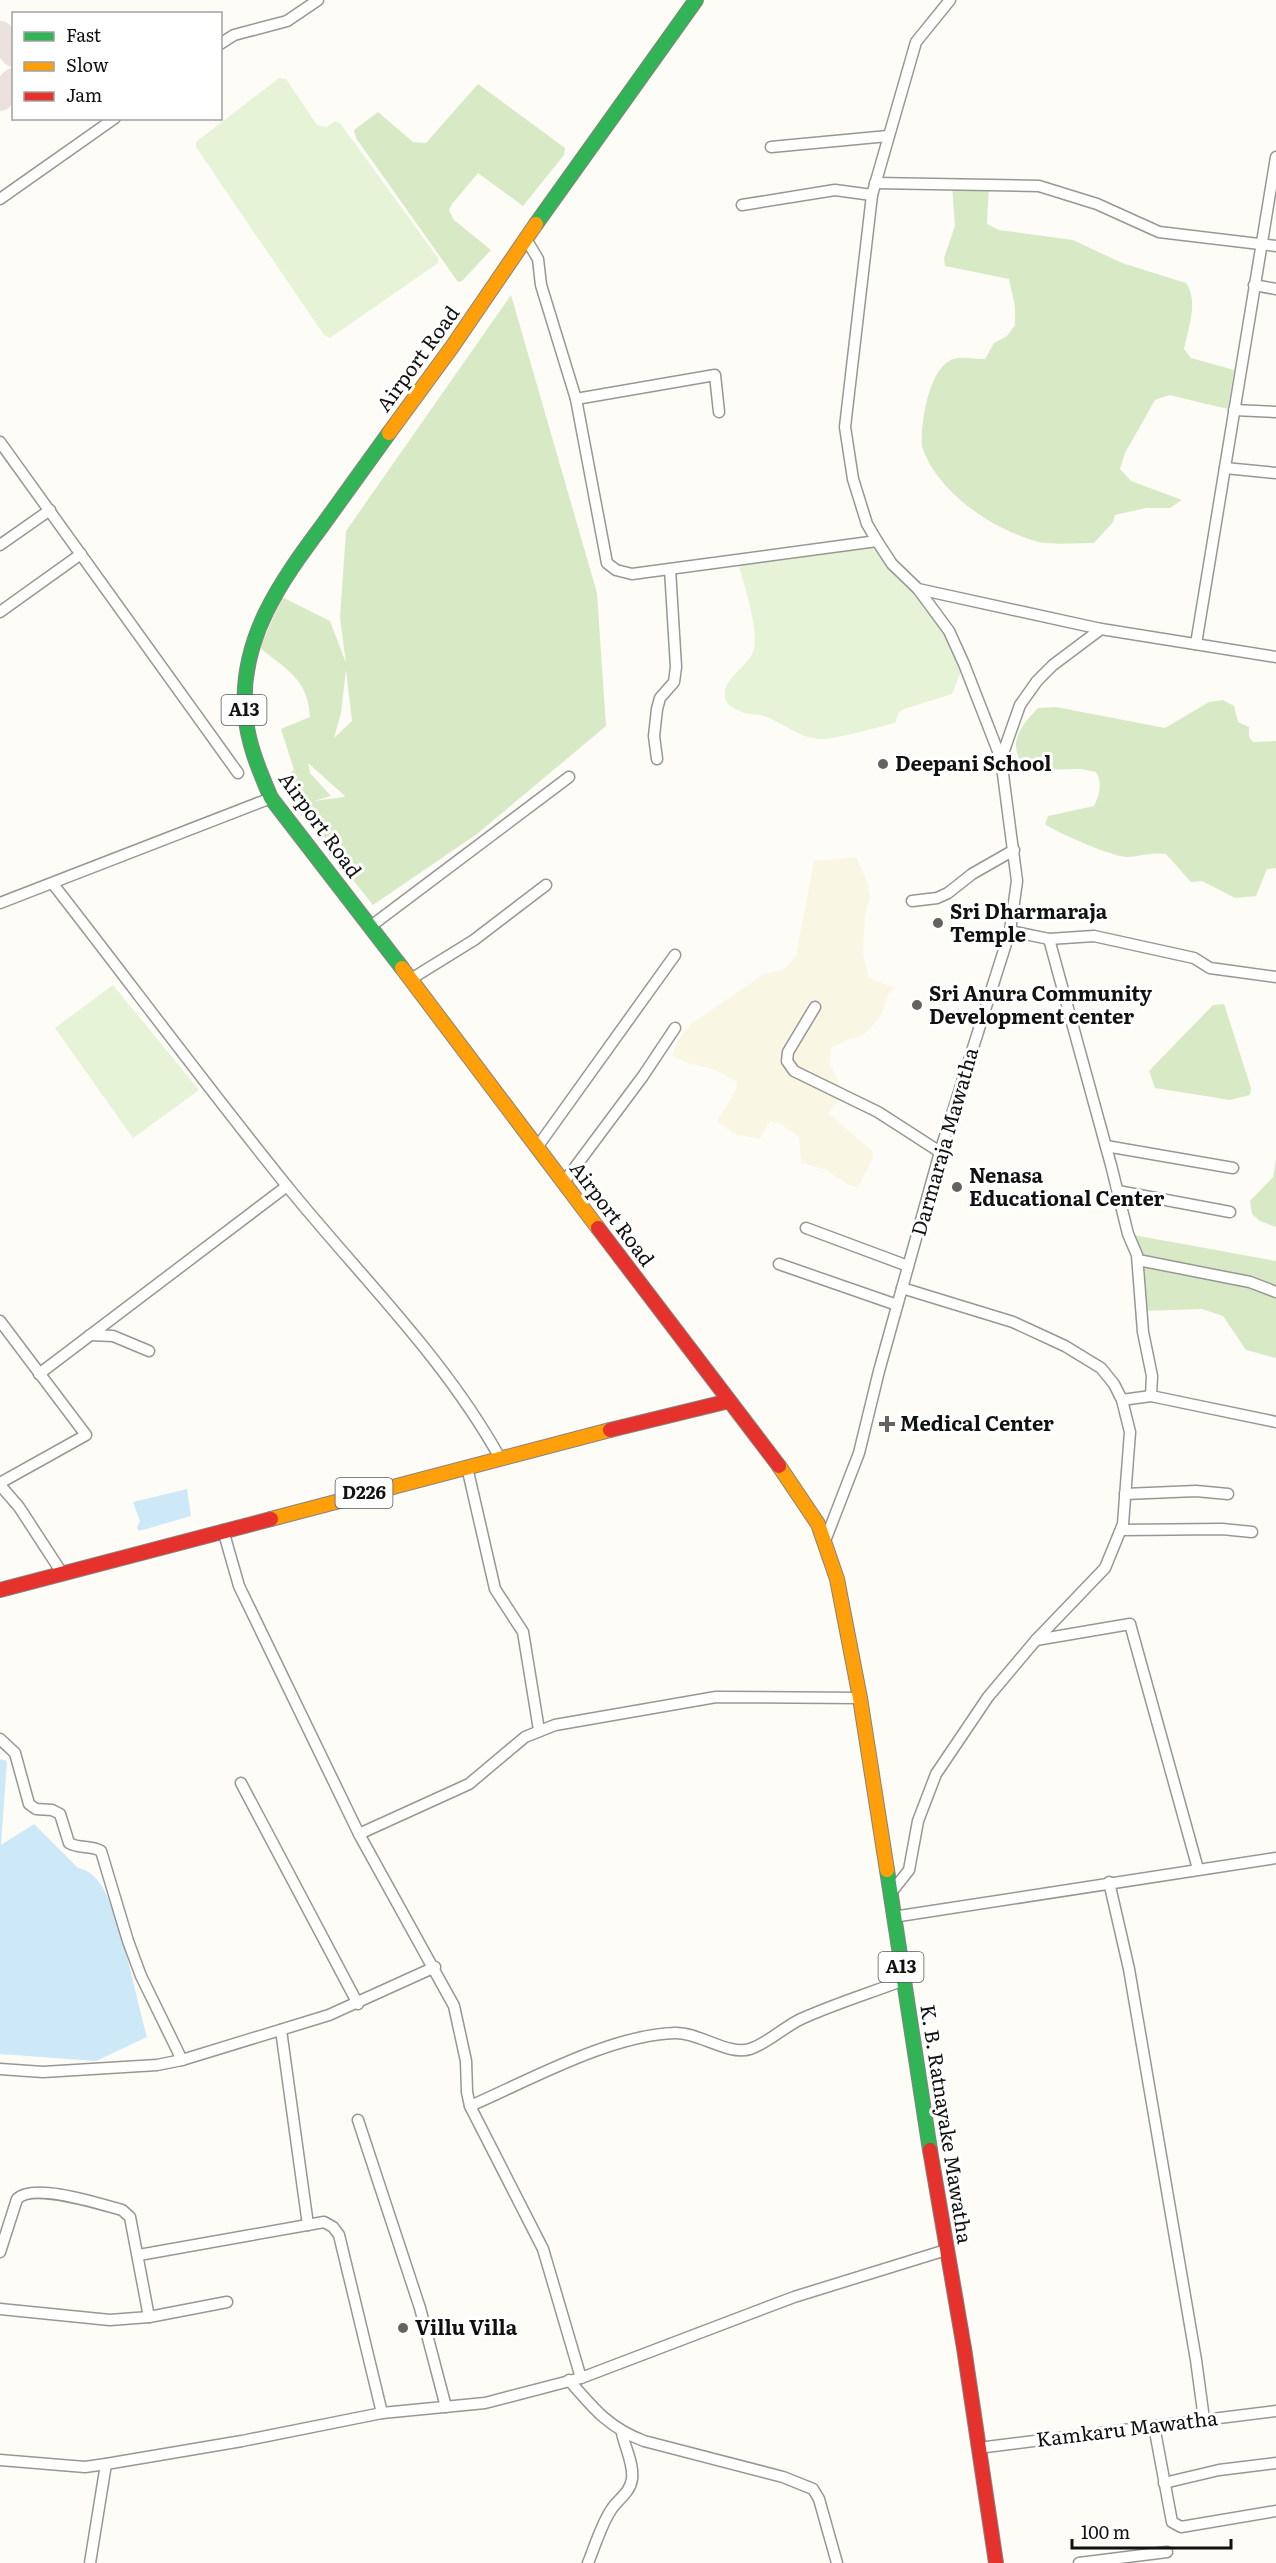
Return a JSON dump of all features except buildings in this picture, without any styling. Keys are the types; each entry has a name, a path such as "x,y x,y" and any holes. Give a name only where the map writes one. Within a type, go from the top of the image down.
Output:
{"main road":[{"name":"Airport Road","path":"696,0 452,347 285,576 261,617 246,664 243,700 249,740 271,798 371,926 729,1401"},
{"name":"D226","path":"0,1590 688,1409 729,1401"},
{"name":"K. B. Ratnayake Mawatha","path":"729,1401 797,1491 818,1524 843,1605 860,1698 946,2250 964,2348 996,2563"}],"street":[{"path":"222,43 234,35 287,21 318,0"},
{"path":"950,0 916,42 872,195 845,427 858,495 867,524 892,564 918,589 953,639 1001,759"},
{"path":"0,199 112,120"},
{"path":"771,147 888,136"},
{"path":"1196,644 1276,157"},
{"path":"875,183 1039,186 1097,204 1160,232 1276,246"},
{"path":"742,205 835,190 872,195"},
{"path":"526,239 538,259 541,285 576,399 607,563 616,570 632,574 877,541"},
{"path":"1254,285 1276,289"},
{"path":"576,399 715,375 719,412"},
{"path":"1234,410 1276,412"},
{"path":"1,447 50,510 238,773"},
{"path":"1225,468 1276,473"},
{"path":"0,545 50,510"},
{"path":"0,612 81,554"},
{"path":"657,759 654,736 657,709 660,698 674,682 676,667 670,569"},
{"path":"918,589 1101,629 1276,657"},
{"name":"Darmaraja Mawatha","path":"825,1541 859,1453 940,1152 1010,931 1017,881 1001,759 1020,705 1037,681 1101,629"},
{"path":"371,926 569,777"},
{"path":"0,903 271,798"},
{"path":"912,901 937,898 948,893 972,874 1014,850"},
{"path":"53,884 287,1186 418,1340 464,1402 500,1458"},
{"path":"411,979 474,940 546,885"},
{"path":"1010,931 1049,939 1094,936 1194,958 1210,968 1276,977"},
{"path":"1049,939 1128,1234 1138,1260 1143,1332 1152,1376 1151,1396"},
{"path":"538,1146 675,955"},
{"path":"815,1007 788,1052 786,1061 794,1071 878,1112 940,1152"},
{"path":"564,1182 643,1076 675,1028"},
{"path":"1106,1146 1233,1168"},
{"path":"39,1374 287,1186"},
{"path":"1118,1191 1230,1212"},
{"path":"806,1228 908,1266"},
{"path":"1138,1260 1250,1282 1276,1292"},
{"path":"779,1264 897,1305"},
{"path":"890,1894 909,1870 918,1821 936,1774 988,1697 1036,1640 1105,1568 1121,1530 1130,1432 1122,1400 1114,1384 1101,1368 1065,1346 1013,1322 902,1288"},
{"path":"0,1321 86,1435 0,1484 19,1507 62,1573"},
{"path":"90,1335 113,1336 149,1351"},
{"path":"1122,1400 1151,1396 1276,1422"},
{"path":"467,1467 495,1589 523,1632 539,1730"},
{"path":"1125,1494 1196,1491 1228,1494"},
{"path":"1121,1530 1222,1529 1252,1532"},
{"path":"223,1530 239,1586 359,1834 454,2006 462,2034 470,2106 543,2249 581,2378"},
{"path":"1036,1640 1130,1624 1198,1869"},
{"path":"359,1834 469,1784 525,1737 555,1725 716,1697 860,1698"},
{"path":"0,1739 15,1753 29,1804 36,1809 52,1810 60,1814 69,1843 75,1847 94,1847 101,1851 141,1976 182,2060"},
{"path":"241,1783 358,2004"},
{"path":"893,1917 1276,1858"},
{"path":"1109,1882 1129,1969 1196,2360 1204,2419"},
{"path":"0,2069 43,2072 158,2065 182,2060 358,2004 435,1968"},
{"path":"470,2106 582,2058 639,2037 676,2032 740,2050 751,2049 802,2019 904,1980"},
{"path":"281,2030 308,2225"},
{"path":"358,2120 420,2308 446,2407"},
{"path":"0,2252 17,2199 22,2194 35,2192 122,2210 130,2217 139,2254 149,2317"},
{"path":"139,2254 324,2222 333,2227 339,2235 382,2413"},
{"path":"0,2460 85,2466 106,2464 242,2441 382,2413 485,2403 581,2378 794,2297 946,2250"},
{"path":"0,2309 110,2320 149,2317 227,2302"},
{"path":"570,2380 597,2412 622,2433 653,2444 783,2476 813,2489 819,2499 837,2563"},
{"name":"Kamkaru Mawatha","path":"978,2448 1276,2411"},
{"path":"1154,2426 1172,2522 1181,2528 1276,2511"},
{"path":"588,2563 611,2510 630,2487 633,2478 632,2464 626,2454 622,2433"},
{"path":"1164,2483 1219,2470 1276,2463"},
{"path":"90,2563 106,2464"},
{"path":"1078,2563 1167,2552"}],"shaded area":[{"path":"856,857 868,884 870,897 865,914 863,955 869,978 895,988 889,993 882,1014 870,1029 860,1037 846,1040 831,1048 830,1064 844,1094 828,1113 872,1151 873,1158 858,1187 849,1185 826,1170 801,1163 799,1137 781,1124 770,1121 760,1139 734,1134 717,1121 736,1090 737,1082 715,1070 685,1062 672,1055 680,1037 692,1023 764,974 783,970 796,956 814,861"}],"green space":[{"path":"279,78 286,79 317,125 327,127 335,121 340,123 438,258 438,263 330,338 324,335 196,147 196,142"},
{"path":"478,84 565,148 564,155 523,206 478,173 452,204 449,210 454,220 491,250 462,281 458,282 356,138 354,130 378,112 413,142 426,143"},
{"path":"952,186 989,186 987,224 999,230 1073,240 1122,263 1186,283 1192,298 1192,307 1184,349 1191,358 1234,370 1228,409 1169,395 1155,400 1125,453 1120,469 1131,481 1182,500 1170,508 1146,508 1115,515 1113,522 1094,543 1044,543 1007,530 976,513 938,477 922,446 925,411 932,384 945,364 953,359 985,359 994,343 1007,336 1015,325 1015,306 1009,279 945,266 944,258 955,226"},
{"path":"511,295 597,593 606,726 477,834 373,905 293,805 306,802 291,792 287,775 294,770 281,729 310,717 308,704 305,693 294,676 260,648 282,597 330,621 346,663 340,618 346,531","holes":["346,670 352,721 334,738 341,713","308,763 345,796 314,801 331,796 310,773"]},
{"path":"877,541 918,589 964,664 952,694 904,709 899,712 895,723 826,739 804,736 767,717 744,713 729,705 725,698 725,690 751,655 755,640 750,604 736,559"},
{"path":"1223,700 1234,706 1238,722 1249,727 1249,737 1253,742 1276,741 1276,868 1267,869 1256,896 1235,898 1202,881 1191,882 1166,854 1128,857 1111,854 1045,824 1048,816 1094,806 1100,785 1096,772 1081,769 1027,770 1017,753 1017,738 1020,730 1038,708 1056,707 1165,728 1209,702"},
{"path":"113,985 199,1090 133,1138 55,1028"},
{"path":"1224,1004 1251,1088 1250,1095 1230,1100 1155,1088 1149,1071 1213,1005"},
{"path":"1276,1159 1276,1227 1260,1221 1252,1214 1250,1201 1273,1177"},
{"path":"1128,1234 1276,1261 1276,1358 1246,1350 1223,1316 1202,1309 1142,1311"}],"water":[{"path":"187,1489 191,1516 139,1531 137,1528 140,1521 133,1502"},
{"path":"0,1759 7,1761 1,1845 34,1824 78,1868 89,1872 98,1881 117,1921 147,2037 96,2061 0,2054"}],"taxiway":[{"path":"0,35 12,50"},
{"path":"0,97 12,84"}],"traffic: fast":[{"path":"536,224 696,0"},
{"path":"389,433 292,568 266,612 249,659 245,684 245,711 251,745 271,798 402,968"},
{"path":"887,1870 930,2150"}],"traffic: slow":[{"path":"389,433 452,347 536,224"},
{"path":"402,968 598,1228"},
{"path":"271,1519 610,1430"},
{"path":"779,1466 818,1524 837,1579 860,1698 887,1870"}],"traffic: jam":[{"path":"598,1228 779,1466"},
{"path":"610,1430 729,1401"},
{"path":"0,1590 271,1519"},
{"path":"930,2150 964,2348 996,2563"}],"place":[{"name":"Deepani School","path":"883,764"},
{"name":"Sri Dharmaraja Temple","path":"938,923"},
{"name":"Sri Anura Community Development center","path":"917,1005"},
{"name":"Nenasa Educational Center","path":"957,1187"},
{"name":"Medical Center","path":"887,1424"},
{"name":"Villu Villa","path":"403,2328"}]}
